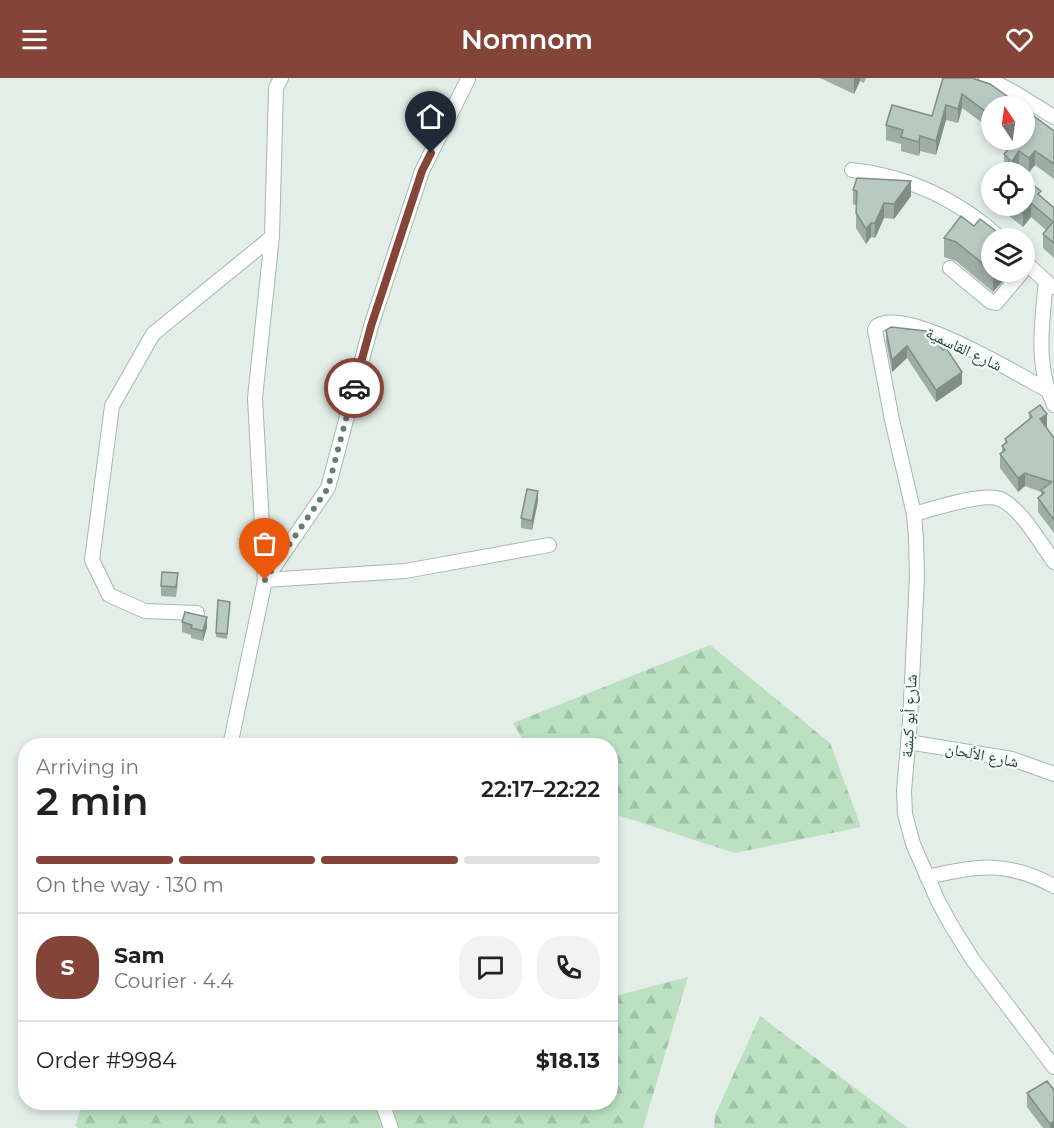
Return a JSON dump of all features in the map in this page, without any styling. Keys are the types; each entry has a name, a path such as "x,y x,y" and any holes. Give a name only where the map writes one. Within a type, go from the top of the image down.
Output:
{"street":[{"path":"232,738 265,580 255,398 272,237 276,88 281,78"},
{"path":"986,78 1054,117"},
{"path":"265,580 328,488 371,326 422,171 468,79"},
{"path":"852,170 871,172 895,179 941,196 973,215 988,228"},
{"path":"197,613 145,611 109,595 92,560 112,405 153,334 272,237"},
{"path":"950,268 991,302 996,303 1012,282"},
{"path":"1035,274 1050,285 1041,345 1047,390 1054,405"},
{"name":"شارع القاسمية","path":"877,326 887,321 899,322 935,333 975,351 1047,390"},
{"name":"شارع أبو كبشة","path":"877,326 875,330 877,345 914,514 917,578 904,791 905,814 913,844 938,901 973,960 1054,1067"},
{"path":"914,514 985,496 1000,499 1015,509 1054,562"},
{"path":"265,580 405,571 549,545"},
{"name":"شارع الألحان","path":"908,742 1012,759 1054,774"},
{"path":"927,877 968,868 1011,868 1032,873 1054,886"},
{"path":"385,1110 391,1128"}],"green space":[{"path":"710,645 830,743 861,827 735,853 618,815 618,738 522,738 513,723"},
{"path":"688,977 643,1128 79,1128 75,1126 80,1110 618,1110 618,995"},
{"path":"760,1016 908,1128 714,1128 715,1115"}],"building":[{"path":"943,78 972,78 990,84 1007,96 981,96 981,108 962,94 958,109 946,105 936,141 920,136 919,142 901,137 903,130 886,125 892,105 932,116"},
{"path":"1035,117 1054,131 1054,164 1035,151 1029,158 1019,151 1012,161 1008,162 1010,160 1004,154 1008,150 1035,150"},
{"path":"857,178 911,181 894,204 884,203 875,223 871,223 866,229 856,213 857,191 853,190"},
{"path":"1035,186 1041,191 1038,194 1054,208 1054,243 1043,234 1053,222 1035,206"},
{"path":"961,216 974,226 980,219 992,228 981,228 981,262 956,242 944,238"},
{"path":"891,327 926,331 943,350 946,348 962,372 936,390 907,346 892,360 886,330"},
{"path":"1040,405 1047,414 1040,419 1054,438 1054,520 1038,498 1044,493 1041,490 1052,482 1025,473 1018,478 1000,454 1005,450 1002,446 1007,442 1005,439 1032,417 1029,413"},
{"path":"527,489 538,491 532,521 521,518"},
{"path":"162,572 178,573 176,587 161,586"},
{"path":"218,600 230,602 227,634 216,633"},
{"path":"185,612 207,617 203,631 191,628 192,625 182,622"},
{"path":"1047,1081 1054,1090 1054,1121 1050,1124 1027,1093"}],"way so far":[{"path":"265,580 328,488 354,388"}],"route":[{"path":"354,388 371,326 422,171 431,153"}]}
